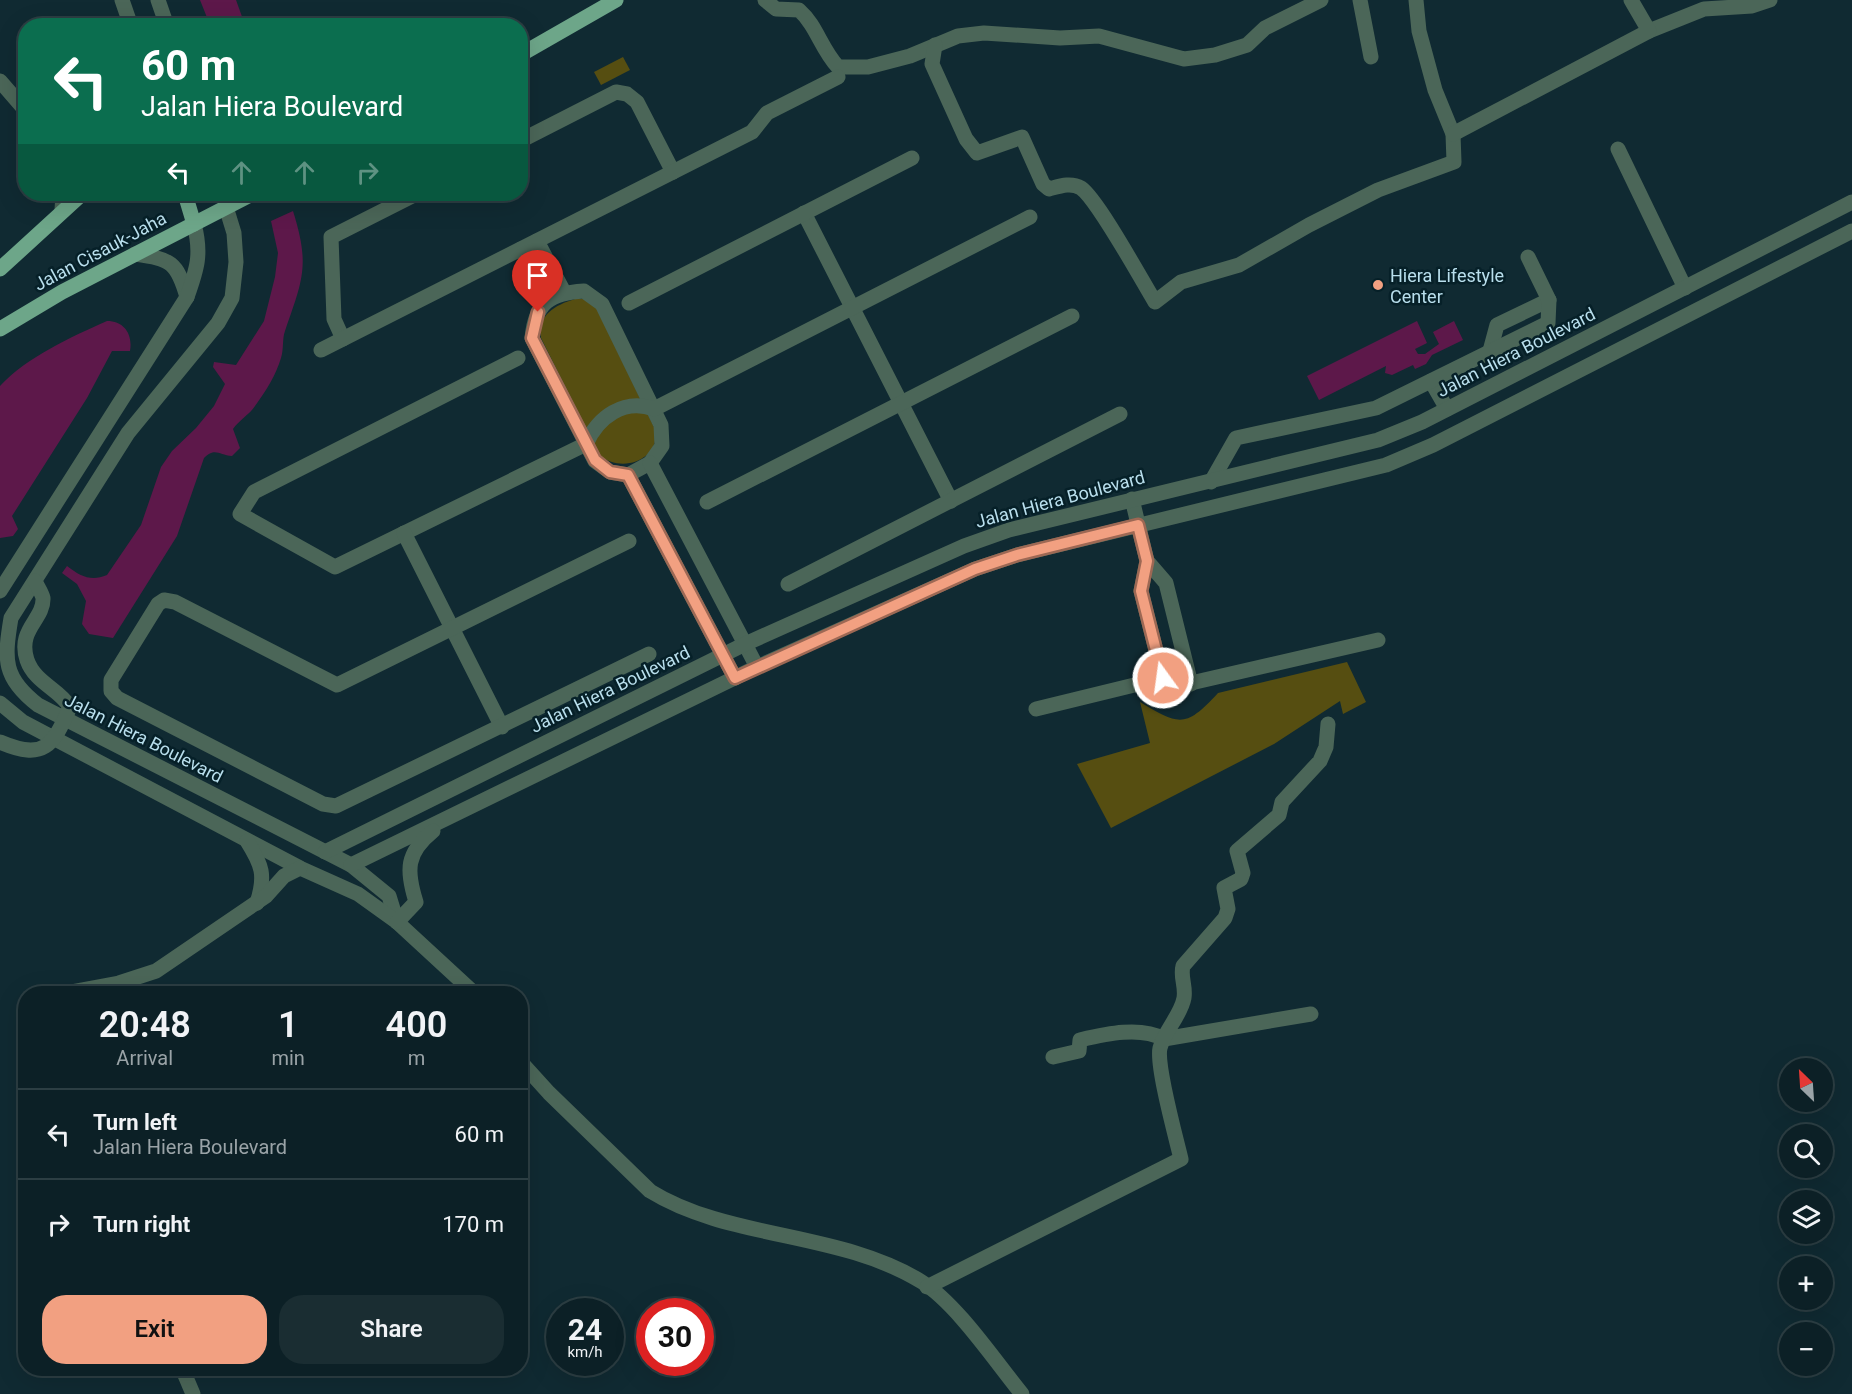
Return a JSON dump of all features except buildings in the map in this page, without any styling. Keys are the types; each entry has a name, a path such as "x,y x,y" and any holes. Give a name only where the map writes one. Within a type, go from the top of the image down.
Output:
{"main road":[{"path":"528,50 616,0"},
{"name":"Jalan Cisauk-Jaha","path":"0,269 73,201"},
{"path":"187,201 194,224"},
{"name":"Jalan Cisauk-Jaha","path":"0,329 62,292 194,224 223,201"}],"street":[{"path":"122,0 128,18"},
{"path":"158,0 164,18"},
{"path":"765,0 776,9 799,10 813,22 826,54 838,67 868,67 910,56 958,36 984,33 1060,38 1099,36 1184,59 1215,55 1247,45 1265,28 1321,0"},
{"path":"1360,0 1371,57"},
{"path":"935,45 932,64 966,139 977,153 1022,137 1043,184 1049,189 1070,184 1081,189 1094,204 1155,302 1181,282 1239,265 1309,225 1378,190 1454,162 1453,134 1432,80 1419,31 1416,0"},
{"path":"1631,0 1649,31"},
{"path":"1453,134 1649,31 1704,9 1752,6 1770,0"},
{"path":"321,350 752,132 767,113 838,77"},
{"path":"0,81 18,102"},
{"path":"528,137 616,92 627,94 637,102 673,172"},
{"path":"1618,149 1685,288"},
{"path":"629,303 912,158"},
{"path":"62,210 63,201"},
{"name":"Jalan Hiera Boulevard","path":"224,201 234,233 236,253 232,298 218,323 128,433 11,618 6,645 8,668 19,691 38,705 325,852 745,644 964,546 1010,530 1378,440 1446,410 1852,202"},
{"path":"343,339 334,319 331,237 402,201"},
{"path":"804,213 951,501"},
{"path":"518,358 254,492 240,514 335,567 586,444 593,428 602,419 626,406 641,404 654,409 1030,217"},
{"path":"0,591 187,297 198,266 199,244 194,224"},
{"path":"340,887 351,865 757,667 975,569 1017,555 1386,465 1433,445 1852,231"},
{"path":"537,241 564,292"},
{"path":"521,249 547,300"},
{"path":"135,254 162,258 180,272 187,297"},
{"path":"1211,482 1236,438 1376,408 1548,323 1549,300 1528,257"},
{"path":"584,291 602,304 654,409 661,425 662,446 650,463 628,475 610,472 595,460 532,338 533,322 547,300 564,292 584,291"},
{"path":"1490,351 1497,325 1549,300"},
{"path":"1530,309 1540,327"},
{"path":"707,502 1072,316"},
{"path":"1622,319 1634,342"},
{"path":"1431,381 1446,410"},
{"path":"788,584 1120,414"},
{"path":"650,463 757,667"},
{"path":"628,475 735,678"},
{"path":"1132,499 1147,561 1141,591 1163,678"},
{"path":"404,533 502,727"},
{"path":"629,540 337,686 175,602 164,600 158,604 111,680 111,691 117,698 323,804 336,806 649,654"},
{"path":"1147,561 1166,583 1191,684"},
{"path":"683,579 705,568"},
{"path":"0,742 15,748 39,750 56,740 70,707 63,695 50,688 37,676 27,661 24,644 30,626 41,608 43,597 34,581"},
{"path":"1036,709 1163,678 1179,686 1191,684 1378,640"},
{"path":"0,703 23,722 56,740 247,841 358,894 397,922 466,986"},
{"path":"927,1287 1181,1159 1160,1051 1184,1001 1186,986 1181,972 1183,966 1226,918 1228,909 1224,888 1241,879 1243,873 1237,851 1280,815 1282,802 1320,761 1326,747 1328,724"},
{"path":"397,922 416,902 409,880 410,864 417,844 452,816"},
{"path":"247,841 260,862 263,883 257,903"},
{"path":"315,875 325,852 351,865 388,896 397,922"},
{"path":"103,986 156,971 257,903 284,876 300,868"},
{"path":"1053,1058 1079,1051 1080,1040 1110,1033 1152,1032 1164,1039 1311,1014"},
{"path":"528,1070 650,1191 669,1202 705,1215 831,1246 876,1261 927,1287 942,1297 1022,1394"},
{"path":"185,1376 193,1394"}],"shaded area":[{"path":"200,0 236,0 242,18 207,18"},
{"path":"623,57 630,70 601,85 594,72"},
{"path":"293,211 303,259 300,284 284,334 282,355 276,371 255,406 233,429 240,448 232,456 214,452 204,458 177,536 113,638 89,634 82,624 86,601 77,584 62,573 67,566 86,577 96,578 107,575 141,525 161,467 172,451 196,428 214,406 225,384 213,367 214,362 236,365 264,321 275,277 278,253 271,221"},
{"path":"575,299 586,299 597,309 656,431 655,442 651,450 636,461 617,463 599,455 541,338 542,323 549,312"},
{"path":"107,321 123,326 129,334 130,351 112,351 87,398 12,516 18,529 13,536 0,538 0,386 36,357"},
{"path":"1417,321 1427,343 1415,349 1418,354 1425,354 1439,344 1433,332 1454,321 1463,340 1432,355 1426,364 1415,369 1413,365 1392,375 1385,373 1386,366 1319,400 1307,376"},
{"path":"1347,662 1366,702 1343,714 1340,701 1274,744 1111,828 1077,764 1150,743 1140,702 1173,719 1181,720 1197,713 1218,693"}],"place":[{"name":"Hiera Lifestyle Center","path":"1378,285"}],"route":[{"path":"538,312 533,322 532,338 595,460 610,472 628,475 735,678 975,569 1017,555 1138,525 1147,561 1141,591 1163,678"}]}
